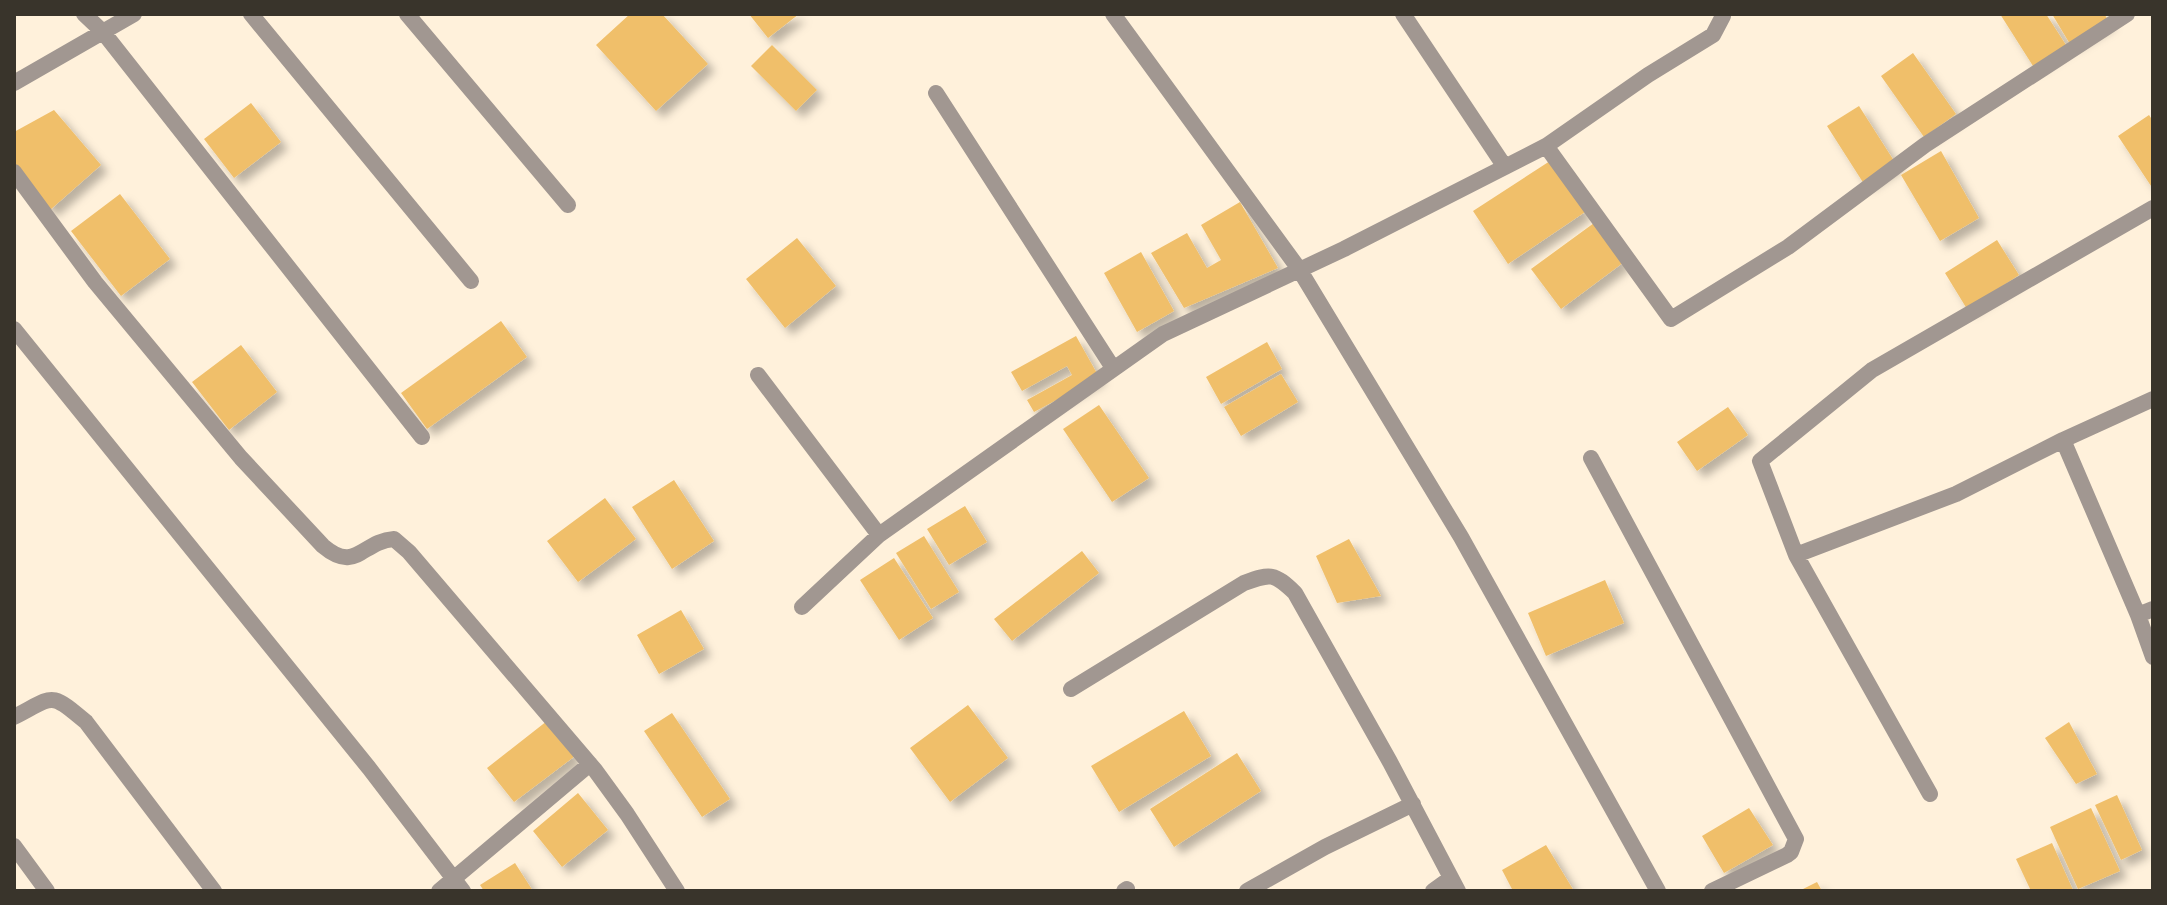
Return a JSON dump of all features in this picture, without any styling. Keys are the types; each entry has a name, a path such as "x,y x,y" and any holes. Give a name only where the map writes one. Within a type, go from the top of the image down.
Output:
{"street":[{"path":"84,14 103,32 422,437"},
{"path":"14,83 134,14"},
{"path":"251,14 471,281"},
{"path":"407,14 568,205"},
{"path":"1113,14 1299,269 1461,537 1658,891"},
{"path":"1403,14 1505,167"},
{"path":"802,607 879,535 1163,334 1344,249 1546,146 1648,75 1713,35 1722,14"},
{"path":"1546,146 1671,319 1788,247 1925,145 2127,14"},
{"path":"936,93 1113,368"},
{"path":"14,172 95,282 241,458 323,546 345,558 384,540 394,539 402,545 590,764 677,891"},
{"path":"1930,794 1796,555 1760,461 1872,370 2153,208"},
{"path":"17,339 302,685 458,885"},
{"path":"758,375 879,535"},
{"path":"1796,555 1956,494 2153,399"},
{"path":"2063,440 2145,612 2153,657"},
{"path":"1591,458 1796,839 1787,855 1712,891"},
{"path":"1071,689 1244,583 1267,575 1280,579 1295,593 1455,885 1433,891"},
{"path":"14,717 49,699 60,700 86,722 214,891"},
{"path":"439,891 458,885 590,764"},
{"path":"1247,891 1325,847 1413,804"},
{"path":"14,846 47,891"}],"building":[{"path":"630,14 662,14 708,64 656,111 596,45"},
{"path":"749,14 799,14 768,38"},
{"path":"2000,14 2046,14 2066,45 2033,66"},
{"path":"2052,14 2104,14 2109,21 2070,44"},
{"path":"772,45 817,90 796,111 751,66"},
{"path":"1913,53 1956,114 1924,137 1881,76"},
{"path":"251,103 281,142 234,178 204,139"},
{"path":"1859,106 1896,164 1864,184 1827,126"},
{"path":"54,110 101,165 50,210 14,167 14,132"},
{"path":"2149,115 2153,121 2153,189 2118,136"},
{"path":"1941,151 1979,218 1940,241 1901,175"},
{"path":"1550,161 1585,212 1508,264 1473,211"},
{"path":"120,194 170,259 121,296 71,231"},
{"path":"1240,202 1278,268 1184,308 1151,253 1187,233 1207,268 1221,260 1201,225"},
{"path":"1594,223 1624,262 1561,309 1531,269"},
{"path":"797,238 836,286 785,328 746,279"},
{"path":"1997,240 2019,275 1967,309 1945,273"},
{"path":"1141,252 1174,311 1137,332 1104,273"},
{"path":"501,321 527,357 427,429 401,393"},
{"path":"1076,336 1099,377 1034,412 1027,400 1072,375 1067,366 1022,391 1011,372"},
{"path":"1267,342 1282,369 1221,404 1206,377"},
{"path":"241,345 277,392 229,430 192,382"},
{"path":"1281,374 1298,402 1241,436 1224,407"},
{"path":"1099,405 1149,478 1112,502 1063,429"},
{"path":"1728,407 1748,435 1697,471 1677,442"},
{"path":"674,480 714,541 672,569 632,507"},
{"path":"605,498 636,539 578,582 547,541"},
{"path":"965,506 987,542 949,565 927,529"},
{"path":"924,536 959,592 931,609 896,553"},
{"path":"1349,539 1381,596 1337,603 1316,556"},
{"path":"1082,551 1099,573 1012,641 994,619"},
{"path":"894,558 933,618 899,640 860,580"},
{"path":"1605,580 1624,623 1546,656 1528,613"},
{"path":"681,610 704,649 659,674 637,635"},
{"path":"968,705 1008,758 950,802 910,748"},
{"path":"1184,711 1211,756 1119,812 1091,766"},
{"path":"672,713 730,799 702,817 644,731"},
{"path":"547,721 575,756 514,802 487,768"},
{"path":"2069,722 2097,774 2076,784 2045,738"},
{"path":"1237,753 1261,791 1174,847 1150,809"},
{"path":"578,793 608,830 562,867 533,831"},
{"path":"2117,795 2142,850 2121,860 2095,805"},
{"path":"1749,808 1773,845 1724,873 1702,836"},
{"path":"2091,808 2120,871 2078,889 2050,827"},
{"path":"2052,843 2073,890 2031,891 2016,859"},
{"path":"1546,845 1574,891 1513,891 1502,870"},
{"path":"515,863 533,891 484,891 480,885"},
{"path":"1817,882 1822,891 1799,891"}]}
